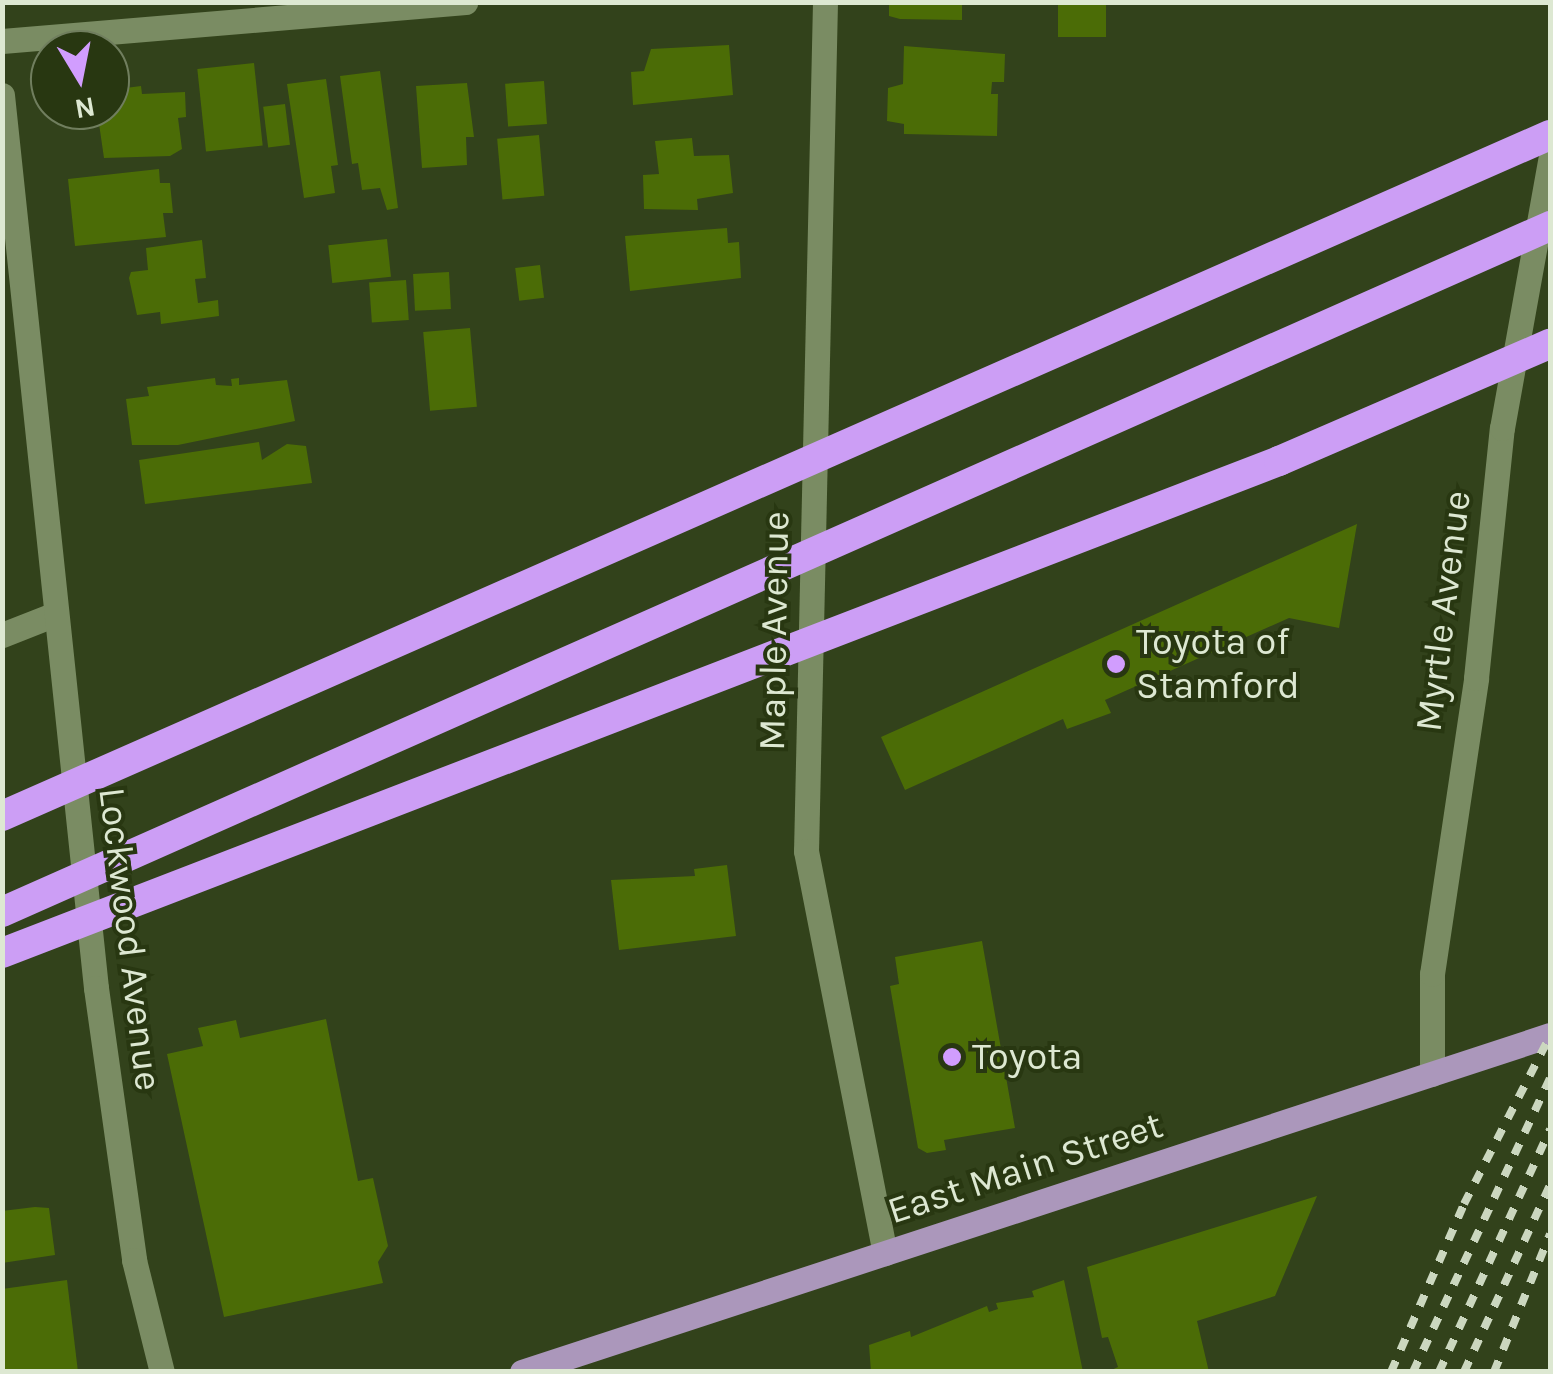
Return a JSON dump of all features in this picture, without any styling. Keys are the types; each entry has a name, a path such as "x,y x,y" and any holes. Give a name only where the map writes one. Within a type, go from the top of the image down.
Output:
{"highway":[{"path":"7,814 1550,135"},
{"path":"13,907 1550,226"},
{"path":"14,948 1280,461 1550,344"}],"main road":[{"name":"East Main Street","path":"522,1372 1550,1035"}],"street":[{"path":"2,42 464,2"},
{"name":"Maple Avenue","path":"826,2 806,851 885,1253"},
{"name":"Lockwood Avenue","path":"2,95 53,614 134,1260 162,1372"},
{"name":"Myrtle Avenue","path":"1432,1074 1432,974 1476,678 1502,428 1550,160"},
{"path":"2,635 53,614"}],"building":[{"path":"889,2 962,2 962,20 900,19 889,16"},
{"path":"1058,2 1106,2 1106,37 1058,37"},
{"path":"729,45 733,95 633,105 631,72 644,71 651,49"},
{"path":"904,46 1005,54 1004,82 992,82 991,94 998,94 997,136 904,134 904,124 887,121 888,88 903,84"},
{"path":"254,63 263,146 206,152 197,69"},
{"path":"380,71 398,208 387,210 380,188 362,190 358,163 352,164 340,76"},
{"path":"326,79 338,165 331,166 335,193 304,198 287,84"},
{"path":"544,81 547,124 508,127 505,84"},
{"path":"467,83 474,137 466,137 467,165 422,168 416,86"},
{"path":"141,86 142,94 185,92 186,117 178,118 182,149 170,156 104,158 100,130 130,130 130,87"},
{"path":"285,104 290,145 268,147 263,107"},
{"path":"539,135 544,196 502,199 497,139"},
{"path":"692,138 694,156 729,155 733,193 697,199 698,210 644,209 643,175 659,174 655,141"},
{"path":"159,169 160,183 170,183 173,213 163,213 166,237 75,246 68,179"},
{"path":"727,228 728,243 739,242 741,278 630,291 625,236"},
{"path":"387,239 391,277 332,283 328,245"},
{"path":"202,240 206,278 195,279 198,303 218,300 219,316 161,324 160,312 137,315 129,278 131,272 148,270 146,248"},
{"path":"540,265 544,298 519,301 515,268"},
{"path":"449,272 451,309 415,311 413,274"},
{"path":"406,280 409,320 372,322 369,283"},
{"path":"470,328 477,407 430,411 423,332"},
{"path":"215,378 216,385 232,386 231,379 239,378 239,385 287,380 295,421 178,445 132,445 126,399 149,396 147,387"},
{"path":"259,442 262,460 287,444 306,446 312,483 145,504 139,460"},
{"name":"Toyota of Stamford","path":"1357,524 1339,628 1289,618 1105,700 1111,713 1067,729 1063,719 905,790 881,737"},
{"path":"727,865 736,936 619,950 611,880 695,876 694,869"},
{"name":"Toyota","path":"982,941 1015,1128 944,1140 946,1150 927,1153 918,1148 890,986 899,984 895,957"},
{"path":"326,1019 358,1181 373,1178 388,1246 378,1262 383,1283 224,1317 167,1054 203,1046 198,1028 236,1020 240,1038"},
{"path":"1317,1196 1275,1296 1197,1321 1209,1372 1107,1372 1118,1367 1108,1337 1102,1338 1087,1267"},
{"path":"49,1208 55,1255 2,1263 2,1211"},
{"path":"67,1280 78,1372 2,1372 2,1289"},
{"path":"1064,1280 1083,1372 871,1372 869,1345 910,1331 911,1337 987,1306 989,1312 998,1309 996,1303 1034,1297 1032,1291"}],"railway":[{"path":"1391,1372 1464,1204 1550,1036"},
{"path":"1413,1372 1550,1078"},
{"path":"1439,1372 1550,1129"},
{"path":"1464,1372 1550,1185"},
{"path":"1494,1372 1550,1234"}],"place":[{"name":"Toyota of Stamford","path":"1116,664"},
{"name":"Toyota","path":"952,1057"}]}
